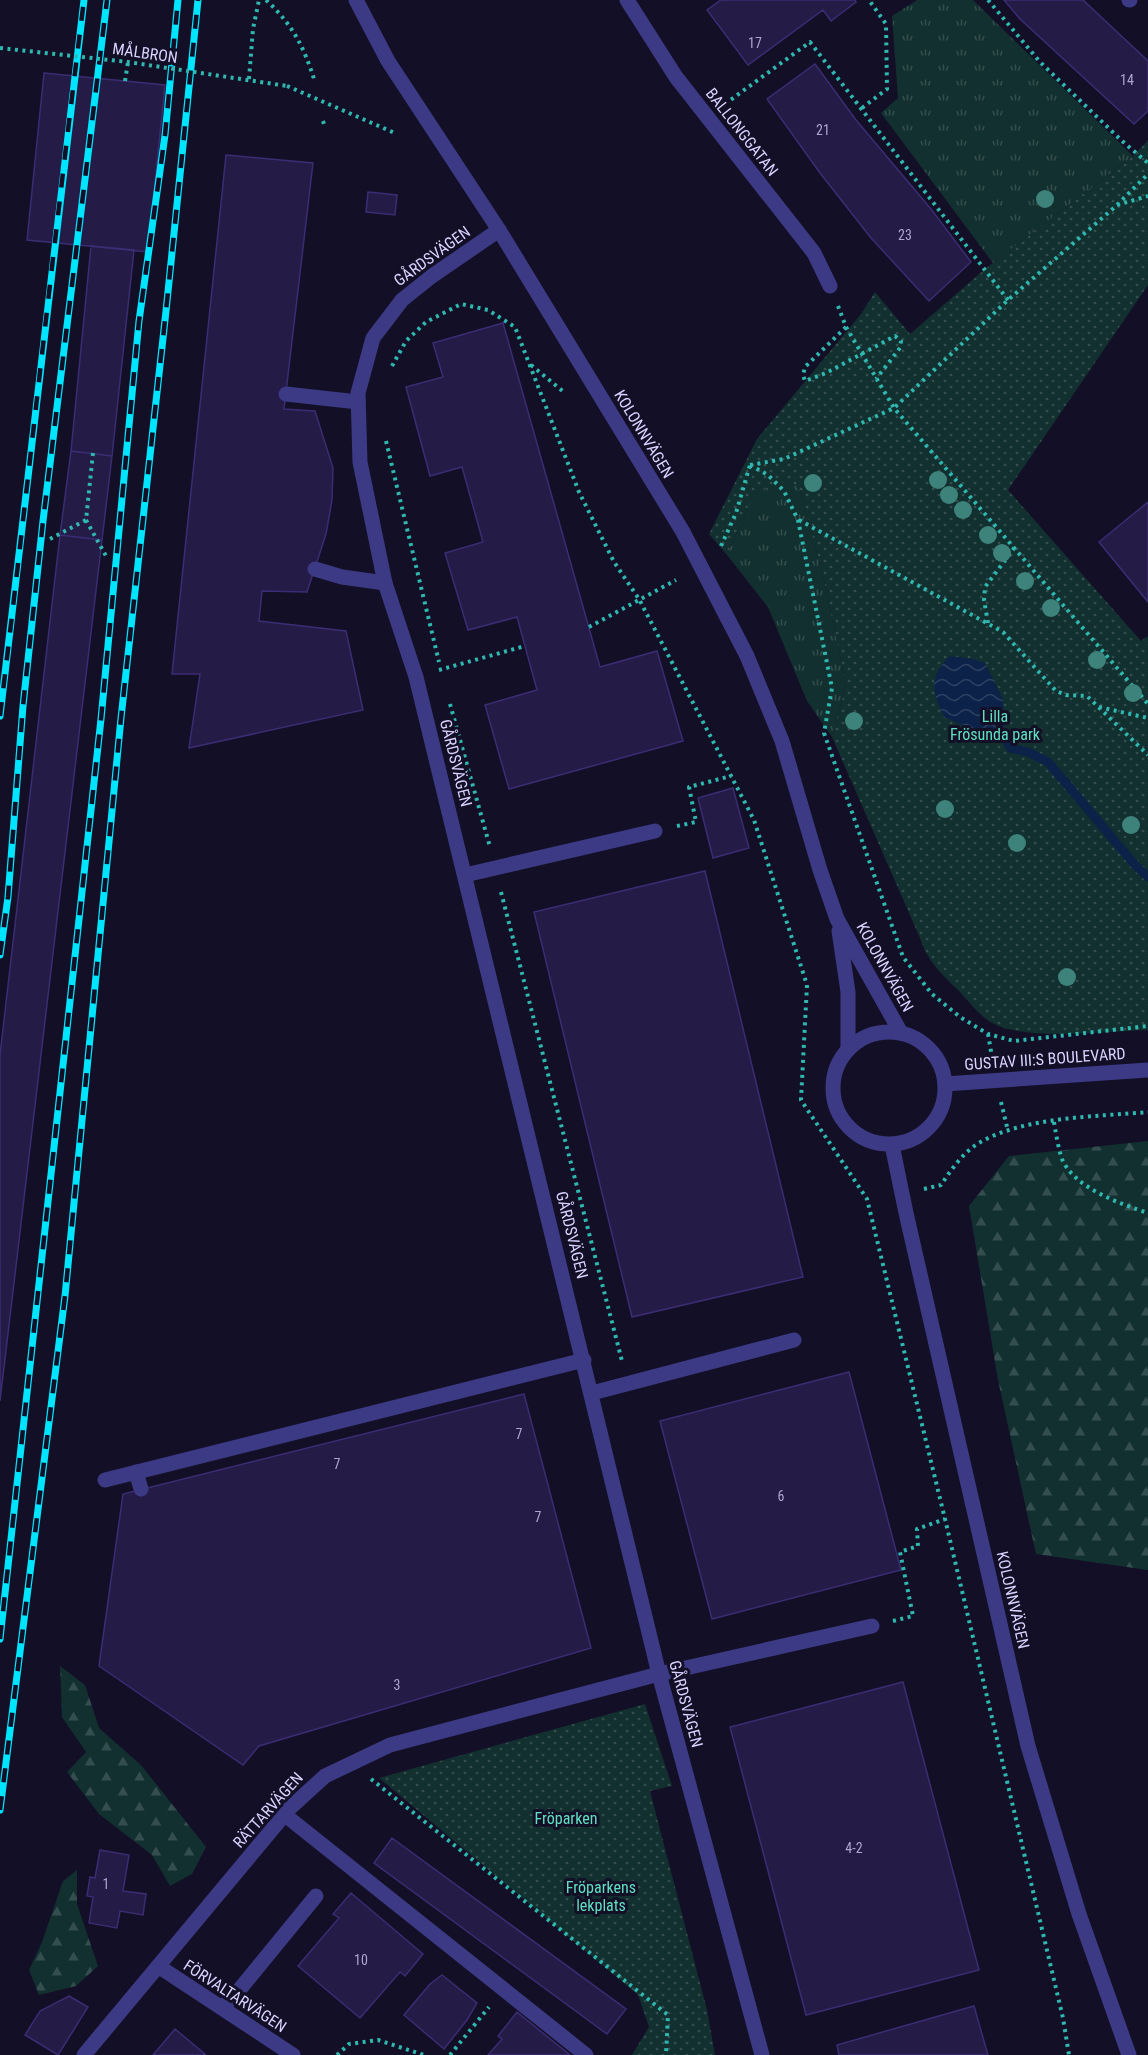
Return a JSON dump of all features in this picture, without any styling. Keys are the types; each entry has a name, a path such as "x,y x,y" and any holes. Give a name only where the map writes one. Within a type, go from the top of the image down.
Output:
{"street":[{"name":"KOLONNVÄGEN","path":"356,0 388,61 500,230 683,532 747,656 782,741 837,919 901,1032"},
{"name":"BALLONGGATAN","path":"627,0 676,77 814,254 830,286"},
{"name":"GÅRDSVÄGEN","path":"500,230 432,276 402,300 373,338 358,393 360,462 386,583 416,677 659,1674 762,2055"},
{"path":"286,394 358,402"},
{"path":"315,568 342,577 386,583"},
{"path":"465,875 655,831"},
{"name":"KOLONNVÄGEN","path":"837,919 848,992 848,1048"},
{"path":"882,1032 901,1032 918,1039 932,1051 941,1066 945,1084 944,1102 937,1118 925,1131 910,1141 892,1144 873,1143 856,1134 842,1120 834,1102 832,1083 837,1065 848,1048 864,1037 882,1032"},
{"name":"GUSTAV III:S BOULEVARD","path":"945,1084 1148,1070"},
{"name":"KOLONNVÄGEN","path":"892,1144 1028,1746 1079,1914 1129,2055"},
{"path":"592,1393 794,1340"},
{"path":"105,1480 584,1360"},
{"path":"136,1472 141,1489"},
{"name":"RÄTTARVÄGEN","path":"84,2055 285,1815 325,1776 390,1745 659,1674 872,1626"},
{"path":"285,1815 586,2055"},
{"path":"222,2008 316,1896"},
{"name":"FÖRVALTARVÄGEN","path":"158,1966 292,2055"}],"path":[{"path":"249,80 253,29 259,0"},
{"path":"266,0 281,14 298,37 315,82"},
{"path":"862,108 887,89 886,24 869,0"},
{"path":"988,0 1040,62 1148,163"},
{"path":"707,116 810,42 1008,300"},
{"name":"MÅLBRON","path":"0,48 128,62 287,86 397,134"},
{"path":"125,81 128,62"},
{"path":"323,121 325,128"},
{"path":"750,465 784,459 894,408 1008,300 1116,206 1148,174"},
{"path":"1116,206 1148,196"},
{"path":"390,371 406,341 426,322 461,304 488,310 515,327 579,492 614,562 639,599 754,820 807,985 801,1100 867,1199 1063,2018 1069,2055"},
{"path":"876,379 900,348 901,341 895,336 861,354 826,373 805,381 803,375 805,367 846,327 861,354 876,379 894,408 1148,704"},
{"path":"530,364 565,393"},
{"path":"384,435 444,681"},
{"path":"93,453 86,520 106,556"},
{"path":"750,465 768,475 784,491 798,520 832,688 824,733 903,957 932,994 960,1017 988,1034 1014,1041 1148,1026"},
{"path":"721,546 736,513 750,465"},
{"path":"50,539 86,520"},
{"path":"798,520 1003,632 1056,691 1066,695 1087,696 1148,755"},
{"path":"988,624 985,587 1015,548"},
{"path":"589,627 676,580"},
{"path":"416,677 525,646"},
{"path":"450,703 496,868 628,1384"},
{"path":"1099,706 1148,718"},
{"path":"655,831 696,822 689,787 731,776"},
{"path":"941,1185 957,1162 976,1145 1008,1131 1054,1122 1148,1112"},
{"path":"1054,1122 1063,1160 1078,1179 1106,1198 1148,1213"},
{"path":"913,1616 900,1552 918,1546 917,1529 945,1519"},
{"path":"351,1763 668,2015 666,2055"},
{"path":"450,2055 490,2005 497,2010"},
{"path":"337,2055 349,2044 378,2040 424,2055"}],"green space":[{"path":"917,0 973,0 1133,156 993,263 881,113 898,98 892,16"},
{"name":"Lilla Frösunda park","path":"1148,140 1148,285 1008,490 1141,641 1148,636 1148,1030 1069,1034 1027,1032 1009,1029 989,1021 930,960 832,737 846,685 823,575 800,490 789,480 754,493 727,555 709,534 757,439 861,314 875,292 910,334 985,269 1133,156"},
{"path":"789,479 800,490 823,575 846,685 832,737 807,701 768,607 727,555 754,493"},
{"path":"1148,1141 1148,1570 1036,1554 998,1380 969,1206 1009,1156"},
{"path":"60,1666 85,1685 99,1728 141,1765 206,1847 192,1874 170,1886 152,1855 99,1814 67,1772 86,1752 62,1717"},
{"name":"Fröparken","path":"645,1704 672,1786 650,1791 707,2010 715,2055 632,2055 649,2027 638,1995 379,1778"},
{"path":"77,1870 77,1904 98,1966 76,1986 39,1995 29,1970 42,1942 63,1881"}],"water":[{"path":"950,656 985,663 1003,699 1004,732 986,736 944,717 934,685 938,671"}],"building":[{"path":"721,0 855,0 856,2 831,21 823,10 748,65 707,10"},
{"path":"1004,0 1083,0 1148,61 1148,111 1134,124 1020,19"},
{"path":"815,64 856,120 931,209 971,262 929,301 871,238 820,173 767,99"},
{"path":"44,73 165,85 148,252 27,240"},
{"path":"226,155 313,163 284,409 315,411 333,468 332,500 326,534 307,592 262,591 259,621 346,631 363,710 189,748 200,674 172,674"},
{"path":"368,192 397,195 395,215 366,212"},
{"path":"91,246 134,250 112,456 71,451"},
{"path":"503,323 600,667 657,651 683,741 509,789 485,705 537,690 517,617 468,630 445,553 483,542 462,467 430,476 406,387 443,377 433,343"},
{"path":"71,451 112,456 102,540 60,535"},
{"path":"1148,502 1148,602 1099,542"},
{"path":"60,535 102,540 0,1401 0,1055"},
{"path":"733,788 749,848 713,858 698,798"},
{"path":"705,871 803,1277 632,1317 534,912"},
{"path":"849,1372 901,1570 712,1619 660,1421"},
{"path":"524,1394 591,1648 259,1746 243,1765 99,1666 123,1494"},
{"path":"903,1682 979,1970 806,2015 730,1727"},
{"path":"392,1838 626,2009 607,2034 374,1863"},
{"path":"100,1850 129,1855 123,1891 146,1894 143,1915 120,1911 117,1928 89,1923 93,1897 87,1896 90,1877 95,1878"},
{"path":"351,1893 423,1954 405,1976 400,1972 360,2018 298,1966 339,1918 333,1914"},
{"path":"442,1975 477,2003 444,2049 404,2015 430,1984"},
{"path":"69,1996 88,2007 58,2055 25,2035 40,2011"},
{"path":"974,2006 988,2055 839,2055 837,2045"},
{"path":"517,2012 570,2055 488,2055 502,2039 498,2036"},
{"path":"175,2029 206,2055 153,2055"}],"waterway":[{"path":"1004,732 1010,748 1028,752 1048,762 1136,866 1148,877"}],"railway":[{"path":"0,716 84,0"},
{"path":"0,955 8,897 23,706 43,521 107,0"},
{"path":"0,1639 101,719 139,321 165,135 178,0"},
{"path":"0,1810 65,1296 121,718 198,0"}],"park label":[{"name":"Fröparkens lekplats","path":"601,1896"}]}
